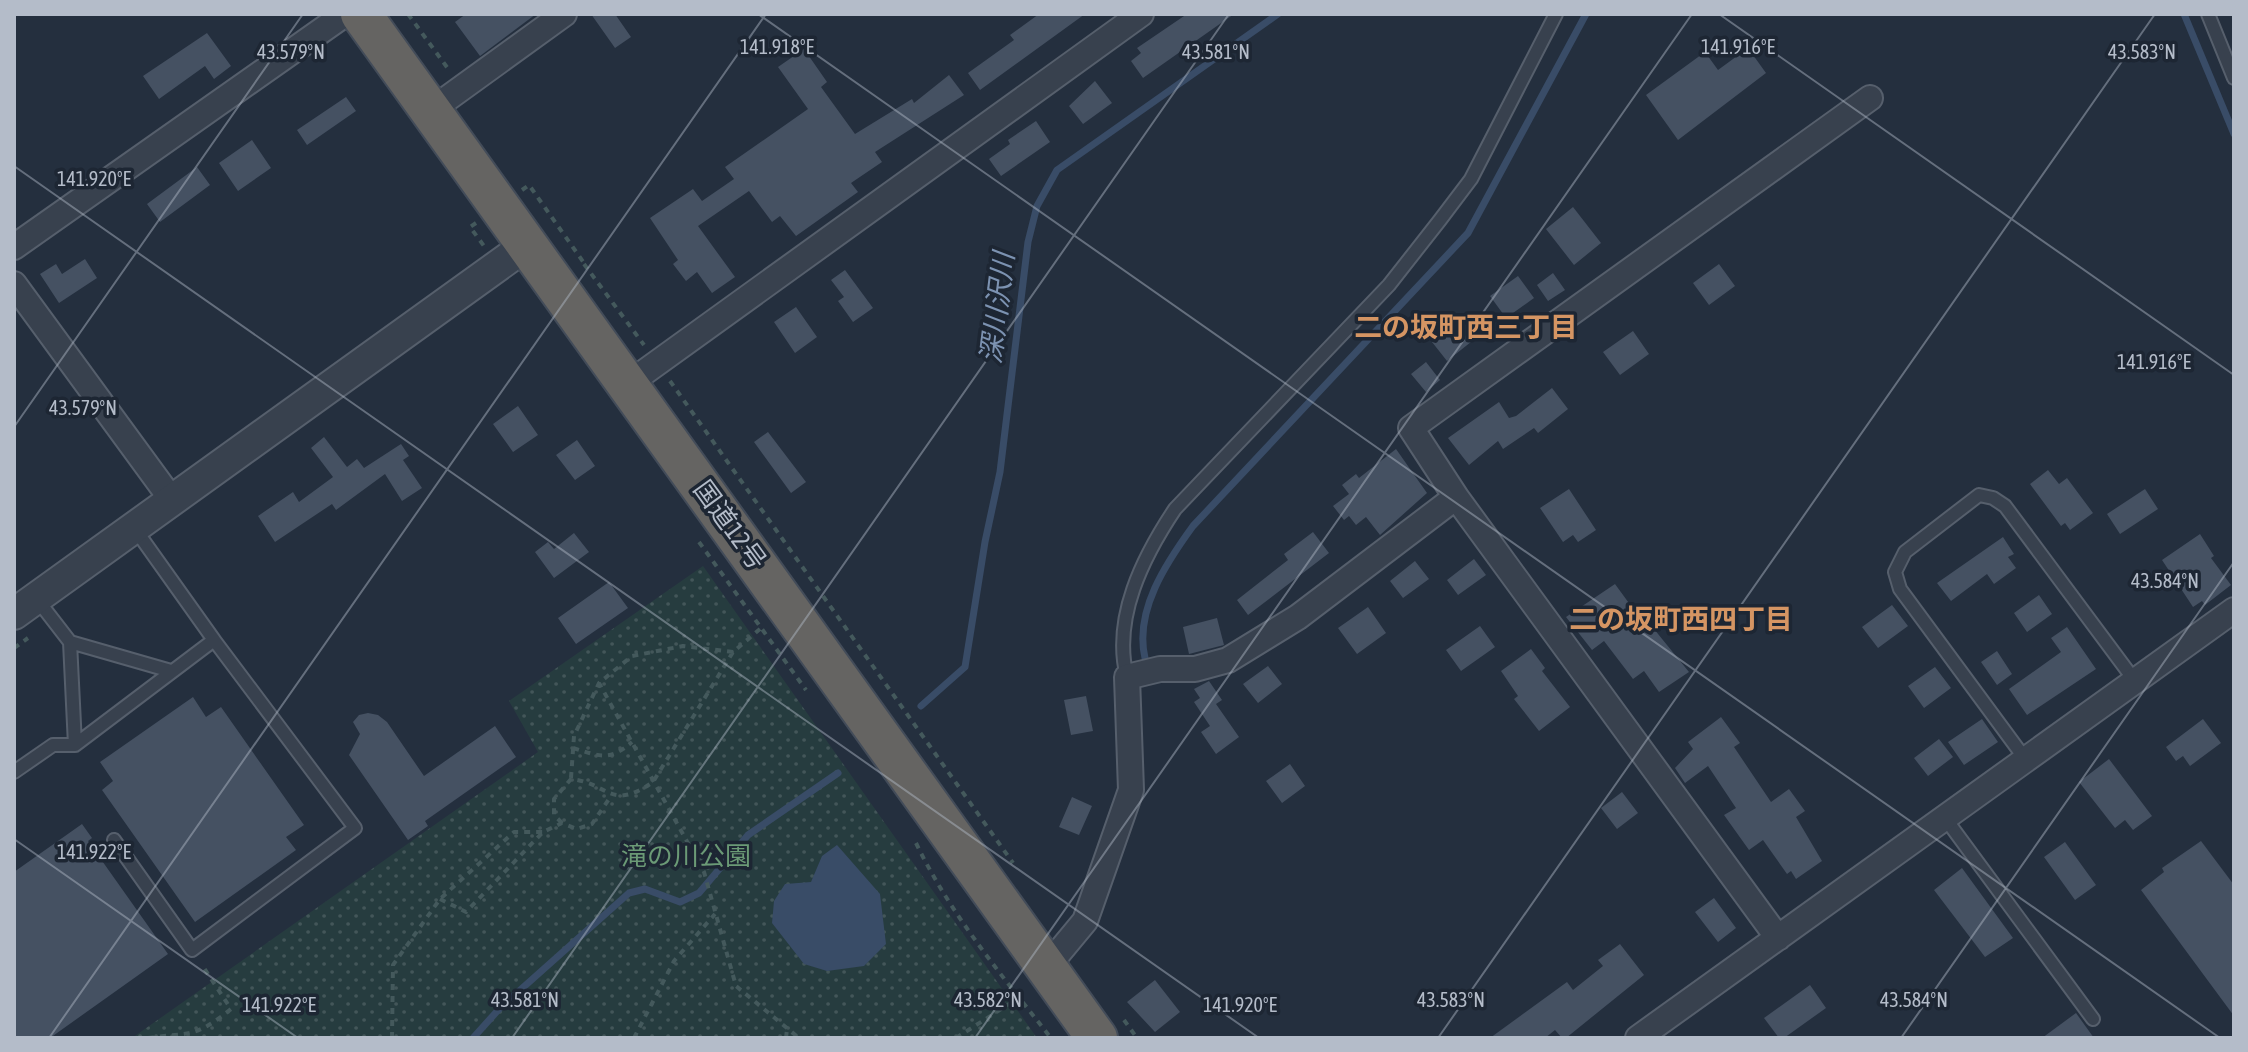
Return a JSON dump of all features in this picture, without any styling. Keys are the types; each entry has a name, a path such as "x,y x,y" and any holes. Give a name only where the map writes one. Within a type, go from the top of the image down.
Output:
{"highway":[{"name":"国道12号","path":"361,14 528,244 642,374 1046,968 1102,1031"}],"street":[{"path":"14,247 345,14"},
{"path":"430,111 564,14"},
{"path":"642,374 1141,14"},
{"path":"1778,938 1456,497 1411,428 1870,98"},
{"path":"25,606 528,244"},
{"path":"14,284 172,500"},
{"path":"1046,968 1085,921 1131,790 1127,677 1160,669 1195,669 1228,660 1298,617 1456,497"},
{"path":"1638,1038 2234,610"}],"lane":[{"path":"1127,677 1121,653 1137,578 1153,543 1175,509 1389,285 1471,179 1556,14"},
{"path":"2208,14 2234,78"},
{"path":"2026,760 1900,589 1895,572 1905,552 1979,495 1993,498 2005,506 2135,681"},
{"path":"114,840 192,950 355,828 134,527"},
{"path":"25,606 70,642 171,671"},
{"path":"14,772 53,745 75,745 214,640"},
{"path":"70,642 75,745"},
{"path":"1945,818 2093,1019"}],"path":[{"path":"408,14 462,88"},
{"path":"584,264 642,374 1014,864"},
{"path":"571,779 587,781 611,796 635,794 653,782 733,652 760,629 807,693"},
{"path":"611,796 592,824 577,829 562,823 554,815 554,799 571,779 573,748 582,712 599,683 632,656 683,646 733,652"},
{"path":"599,683 704,872 736,986 799,1038"},
{"path":"573,748 599,756 617,755 632,742"},
{"path":"440,899 466,912 543,832 562,823"},
{"path":"392,1038 393,965 440,899 514,832 543,832"},
{"path":"912,833 927,865 1051,1038"},
{"path":"634,1038 674,961 715,914"},
{"path":"148,1038 187,1036 212,1024 231,1009 192,950"},
{"path":"956,1038 1020,997"},
{"path":"786,1038 787,1029"},
{"path":"1102,1031 1137,1038"}],"green space":[{"name":"滝の川公園","path":"703,566 1037,1038 132,1038 538,752 509,701"}],"water":[{"path":"837,845 880,894 886,944 864,966 827,971 804,964 772,923 774,901 785,884 811,882 822,856"}],"building":[{"path":"466,14 536,14 480,56 455,22"},
{"path":"591,14 615,14 631,37 615,48"},
{"path":"1039,14 1085,14 980,90 968,73 1014,40 1010,35"},
{"path":"1187,14 1234,14 1143,78 1131,61 1141,53 1137,48"},
{"path":"207,33 231,66 214,79 205,66 159,99 143,76"},
{"path":"1748,48 1766,73 1678,140 1646,95 1705,52 1718,70"},
{"path":"804,49 827,82 821,87 855,134 912,99 914,103 949,75 964,95 875,152 882,162 851,183 858,192 796,236 780,216 772,222 749,191 698,226 735,277 712,293 697,272 686,281 673,264 678,260 650,218 693,189 702,201 734,179 725,167 808,109 778,67"},
{"path":"1095,81 1112,103 1083,124 1069,106"},
{"path":"346,97 356,111 307,145 297,130"},
{"path":"1036,121 1050,142 1001,176 989,159 1010,144 1008,140"},
{"path":"252,140 271,168 238,191 219,163"},
{"path":"197,167 210,185 160,222 147,204"},
{"path":"1573,207 1601,243 1574,265 1546,229"},
{"path":"85,259 97,278 59,303 40,274 56,264 62,274"},
{"path":"1719,264 1735,286 1709,305 1693,283"},
{"path":"845,270 873,308 853,322 838,301 844,297 831,280"},
{"path":"1553,273 1565,290 1548,301 1537,285"},
{"path":"1518,276 1534,298 1506,318 1490,296"},
{"path":"796,307 817,337 795,353 774,322"},
{"path":"1461,319 1476,338 1447,361 1432,342"},
{"path":"1633,331 1649,354 1620,375 1603,352"},
{"path":"1426,362 1440,380 1426,392 1411,374"},
{"path":"1552,388 1568,409 1538,433 1534,428 1503,449 1498,441 1469,465 1448,438 1499,402 1509,418"},
{"path":"518,406 538,435 513,452 493,424"},
{"path":"768,432 806,482 791,493 754,442"},
{"path":"324,437 347,467 357,459 364,468 401,444 409,456 403,460 422,488 402,501 385,474 336,510 332,504 275,542 258,516 293,492 299,502 333,477 311,448"},
{"path":"577,440 595,466 575,480 556,455"},
{"path":"1396,449 1427,493 1380,535 1366,517 1356,525 1349,516 1344,520 1333,506 1349,494 1342,485 1356,474 1359,478"},
{"path":"2048,470 2059,484 2067,478 2093,513 2070,530 2065,523 2061,526 2030,484"},
{"path":"1569,489 1596,530 1578,542 1573,535 1563,542 1540,508"},
{"path":"2145,489 2158,509 2120,534 2107,514"},
{"path":"1313,532 1329,553 1248,615 1237,600 1288,560 1284,554"},
{"path":"574,533 589,552 554,578 535,552 548,542 554,549"},
{"path":"2200,534 2214,556 2211,558 2231,585 2205,605 2202,601 2193,607 2162,560"},
{"path":"2003,537 2014,554 2008,557 2016,568 1994,584 1987,574 1951,601 1937,583"},
{"path":"1474,559 1486,575 1458,595 1447,580"},
{"path":"1415,561 1429,579 1403,598 1390,581"},
{"path":"609,582 628,608 576,644 558,618"},
{"path":"1615,584 1642,621 1645,618 1689,672 1659,692 1644,671 1633,679 1604,641 1592,650 1566,617"},
{"path":"2039,595 2052,614 2027,632 2014,613"},
{"path":"1892,605 1908,626 1878,648 1862,627"},
{"path":"1368,607 1386,633 1357,654 1338,628"},
{"path":"1217,618 1224,645 1189,654 1183,627"},
{"path":"1480,626 1495,647 1461,671 1446,650"},
{"path":"2067,627 2096,669 2027,715 2009,689 2061,652 2051,638"},
{"path":"1531,649 1545,668 1542,671 1570,707 1539,731 1514,699 1518,696 1501,671"},
{"path":"1997,651 2012,674 1997,685 1981,662"},
{"path":"1268,666 1282,684 1258,703 1243,684"},
{"path":"1935,667 1951,688 1924,708 1908,686"},
{"path":"1209,681 1222,700 1216,704 1239,737 1216,754 1201,732 1210,726 1194,702 1200,698 1194,689"},
{"path":"1086,696 1093,731 1071,735 1064,700"},
{"path":"193,697 206,717 221,707 304,825 286,837 296,850 195,922 102,790 113,781 100,762"},
{"path":"359,715 378,715 387,722 424,776 495,726 516,757 425,821 428,826 408,840 349,755 360,734 353,722"},
{"path":"1721,717 1740,743 1734,747 1771,802 1789,789 1805,811 1796,817 1822,861 1796,879 1791,871 1787,874 1763,840 1749,850 1724,815 1736,808 1708,766 1685,783 1675,768 1693,749 1688,742"},
{"path":"1982,719 1998,742 1964,765 1948,742"},
{"path":"2203,719 2221,743 2190,766 2183,756 2176,761 2166,747"},
{"path":"1939,739 1953,757 1928,776 1914,758"},
{"path":"2109,759 2152,816 2133,830 2125,820 2115,828 2079,782"},
{"path":"1290,764 1305,786 1282,803 1266,781"},
{"path":"1622,792 1638,813 1617,829 1601,808"},
{"path":"1072,797 1092,806 1079,835 1059,827"},
{"path":"82,824 92,838 88,841 168,954 50,1038 14,1038 14,872"},
{"path":"2201,841 2234,885 2234,1016 2141,890 2164,872 2162,868"},
{"path":"2065,842 2096,885 2075,900 2044,857"},
{"path":"1962,868 2013,938 1985,957 1934,890"},
{"path":"1714,898 1736,928 1718,942 1695,912"},
{"path":"1620,944 1644,975 1566,1038 1555,1030 1545,1038 1490,1038 1567,982 1573,990 1603,966 1598,960"},
{"path":"1155,980 1180,1012 1155,1032 1127,1002"},
{"path":"1810,985 1826,1008 1784,1038 1779,1038 1764,1018"},
{"path":"2076,1013 2094,1038 2042,1038"}],"waterway":[{"name":"深川沢川","path":"921,706 965,667 1000,472 1028,242 1037,206 1057,170 1278,14"},
{"path":"1145,658 1143,640 1148,605 1163,572 1183,540 1468,233 1586,14"},
{"path":"2184,14 2234,134"},
{"name":"深川沢川","path":"473,1038 500,1008 629,893 645,889 680,902 699,893 748,835 838,773"}],"district":[{"name":"二の坂町西三丁目","path":"1466,327"},
{"name":"二の坂町西四丁目","path":"1681,619"}]}
